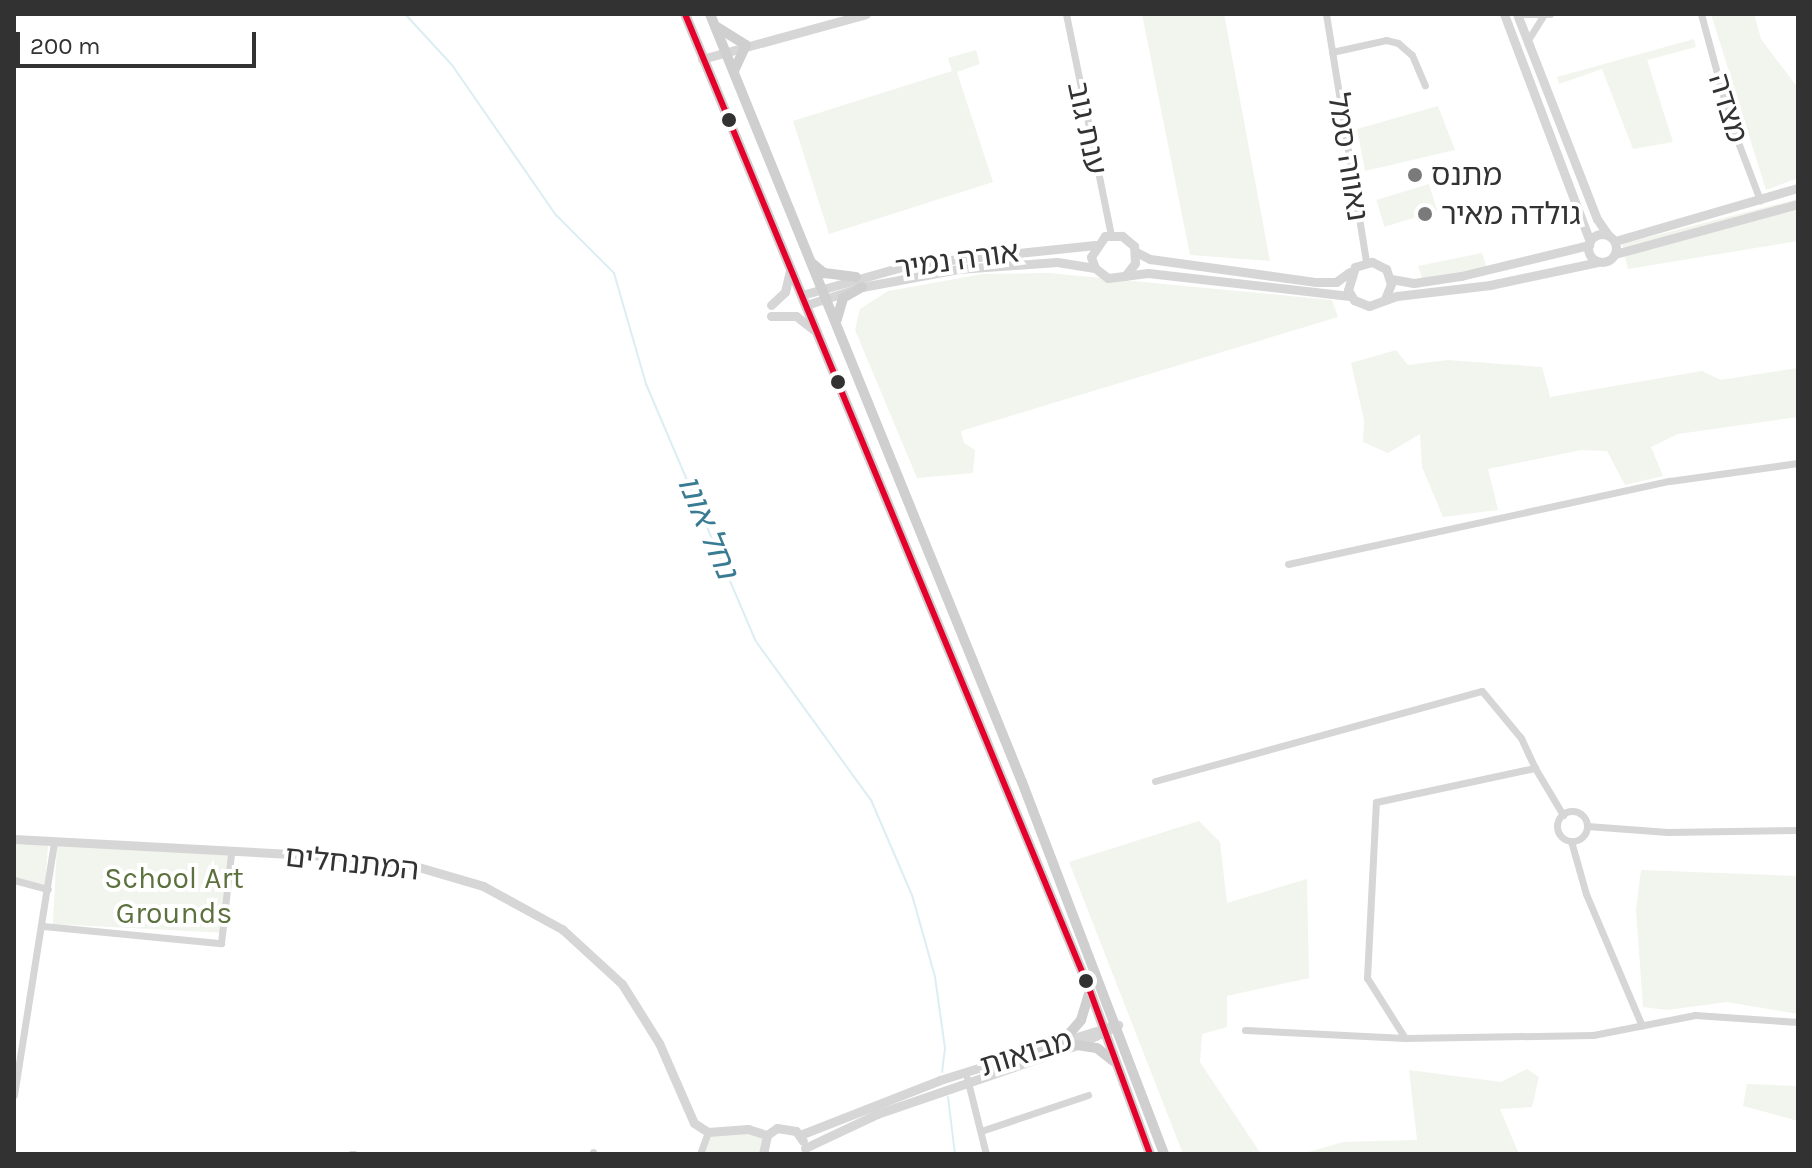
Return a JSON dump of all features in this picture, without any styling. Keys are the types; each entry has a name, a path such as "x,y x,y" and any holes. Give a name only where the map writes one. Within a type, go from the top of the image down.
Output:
{"main road":[{"path":"685,14 1090,991 1150,1154"},
{"path":"712,19 746,45 733,73"},
{"path":"712,19 1022,782 1118,1025 1164,1154"},
{"path":"810,261 824,273 859,282 839,303 838,325"},
{"path":"1062,1042 1081,1020 1090,991"},
{"path":"1077,1045 1097,1048 1118,1066"}],"street":[{"path":"702,59 866,14"},
{"name":"נאווה סמל","path":"1326,14 1366,262"},
{"path":"1504,14 1598,262"},
{"path":"1517,14 1597,219 1611,238 1615,254"},
{"path":"1524,14 1547,15"},
{"name":"מצדה","path":"1701,14 1730,121 1760,200"},
{"path":"1528,41 1547,15"},
{"name":"ענת גוב","path":"1065,16 1111,235"},
{"name":"נאווה סמל","path":"1332,52 1386,40 1398,43 1412,55 1425,85"},
{"path":"1798,188 1461,276 1414,283 1391,279 1382,266 1366,262 1336,282 1316,282 1150,259 1136,252 1126,238 1111,235 1095,245 1095,268 1108,278 1148,273 1350,296 1369,306 1385,299 1490,285 1598,262 1615,254 1798,204"},
{"name":"אורה נמיר","path":"804,300 958,256 1095,245"},
{"path":"1125,276 1136,252"},
{"name":"אורה נמיר","path":"859,282 1017,263 1095,268"},
{"path":"790,268 785,292 771,311 796,316 818,333"},
{"path":"1350,272 1350,296"},
{"path":"1385,299 1391,279"},
{"path":"1288,564 1670,481 1798,463"},
{"path":"1155,781 1482,691 1521,738 1563,815"},
{"path":"1405,1038 1367,978 1376,802 1535,768"},
{"path":"1563,815 1580,814 1587,826"},
{"path":"1563,815 1557,829 1571,841 1586,894 1642,1026"},
{"path":"1587,826 1668,832 1798,830"},
{"path":"1571,841 1580,838 1587,826"},
{"name":"המתנחלים","path":"14,839 408,864 483,886 562,929 622,984 659,1043 688,1114 708,1132"},
{"path":"14,1095 54,842"},
{"path":"43,926 221,943 231,854"},
{"path":"14,880 48,889"},
{"path":"1245,1030 1405,1038 1593,1035 1695,1015 1798,1022"},
{"name":"מבואות","path":"805,1151 877,1114 967,1077 1077,1045 1118,1025"},
{"name":"מבואות","path":"800,1135 1062,1042 1105,1031"},
{"path":"967,1077 986,1154"},
{"path":"981,1131 1088,1095"},
{"path":"700,1154 708,1132 748,1129 767,1135 784,1127 800,1135 805,1151"},
{"path":"763,1154 767,1135"}],"green space":[{"path":"1142,14 1224,14 1270,261 1190,255"},
{"path":"1711,14 1754,14 1761,39 1798,88 1798,178 1766,190"},
{"path":"1694,39 1696,47 1647,60 1673,142 1633,149 1602,69 1559,84 1557,77"},
{"path":"976,50 980,64 957,72 993,182 829,234 793,121 952,71 948,58"},
{"path":"1438,106 1455,150 1365,171 1357,129"},
{"path":"1429,184 1437,211 1385,227 1376,200"},
{"path":"1798,199 1798,241 1628,269 1622,244"},
{"path":"1482,253 1488,270 1423,281 1418,266"},
{"path":"1049,273 1332,300 1338,317 961,431 964,443 975,450 973,473 917,478 855,330 860,309 888,291 983,274"},
{"path":"1396,350 1408,365 1448,360 1542,367 1550,397 1702,371 1721,380 1798,368 1798,417 1678,434 1651,447 1663,476 1625,485 1607,451 1581,450 1488,469 1498,510 1443,517 1422,467 1420,434 1388,453 1363,442 1364,420 1351,363"},
{"path":"1199,821 1220,842 1227,903 1307,879 1309,978 1227,996 1227,1027 1202,1034 1200,1062 1261,1154 1183,1154 1069,862"},
{"path":"14,839 48,846 45,887 14,880"},
{"name":"School Art Grounds","path":"57,845 231,854 227,933 53,924"},
{"path":"1641,870 1798,876 1798,1014 1727,1002 1667,1010 1643,1007 1636,910"},
{"path":"1527,1069 1539,1077 1532,1107 1500,1109 1519,1154 1302,1154 1343,1142 1417,1140 1409,1070 1501,1082"},
{"path":"1747,1084 1798,1086 1798,1121 1743,1106"},
{"path":"748,1129 767,1135 763,1154 700,1154 708,1132"}],"waterway":[{"name":"נחל אונו","path":"405,14 452,65 556,215 614,273 646,384 755,640 871,800 912,895 935,977 945,1048 942,1072"},
{"name":"נחל אונו","path":"948,1097 955,1154"}],"transit line":[{"path":"685,14 1090,991 1150,1154"}],"place":[{"name":"מתנס","path":"1415,175"},
{"name":"גולדה מאיר","path":"1425,214"}]}
